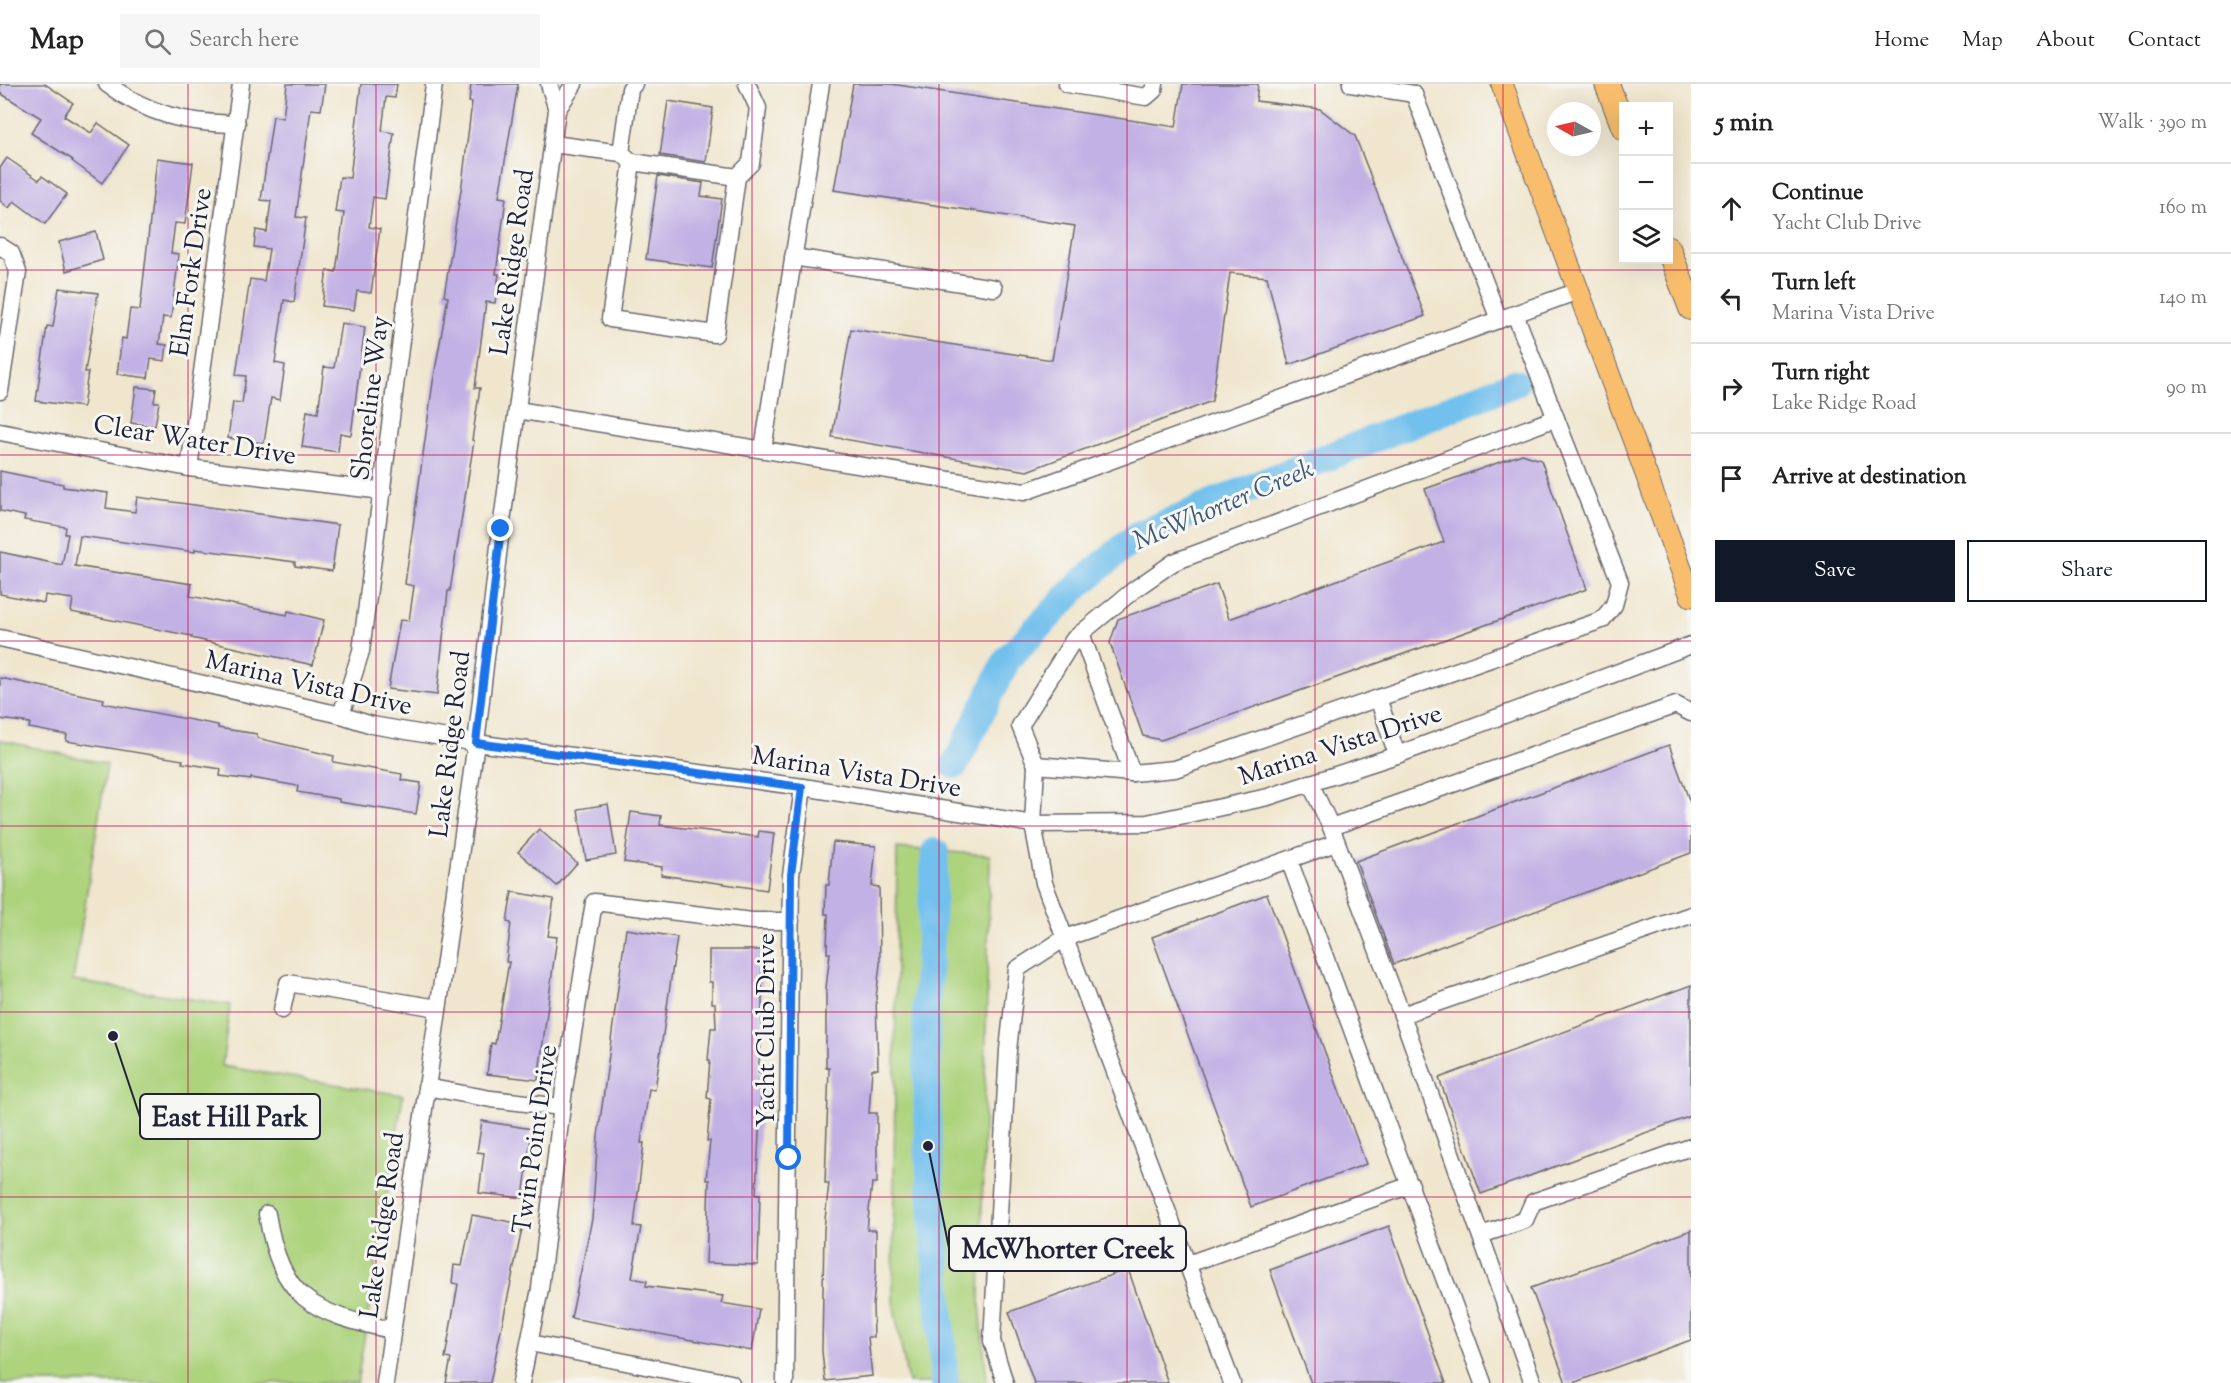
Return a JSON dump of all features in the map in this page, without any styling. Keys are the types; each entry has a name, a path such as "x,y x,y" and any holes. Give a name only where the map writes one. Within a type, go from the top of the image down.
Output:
{"highway":[{"path":"1607,84 1619,117"},
{"path":"1673,261 1691,308"}],"main road":[{"path":"1502,84 1691,596"}],"street":[{"path":"107,84 131,102 162,115 204,123 237,124"},
{"name":"Elm Fork Drive","path":"189,468 241,84"},
{"name":"Shoreline Way","path":"341,715 361,651 434,84"},
{"name":"Lake Ridge Road","path":"549,84 557,110"},
{"name":"Lake Ridge Road","path":"385,1383 476,743 552,144 557,110 574,84"},
{"path":"634,84 630,89 626,158 610,319 715,334 737,177 751,163 758,108 747,84"},
{"path":"763,449 821,84"},
{"path":"1067,84 1146,97 1154,90 1155,84"},
{"path":"1036,765 1132,773 1175,769 1602,620 1614,605 1620,582 1556,418 1507,317 1414,94 1351,84"},
{"path":"552,144 737,177"},
{"path":"0,246 11,253 18,272 0,391"},
{"path":"794,257 994,288"},
{"path":"517,410 1024,492 1578,291"},
{"path":"1232,1383 1044,884 1033,824 1036,765 1020,726 1074,639 1135,589 1174,562 1556,418"},
{"name":"Clear Water Drive","path":"0,432 189,468 383,491"},
{"path":"1082,633 1132,773"},
{"name":"Marina Vista Drive","path":"0,638 341,715 372,725 476,743 802,787 1033,824 1147,823 1268,797 1397,755 1691,645"},
{"path":"1378,698 1397,755"},
{"path":"1331,827 1676,705 1691,713"},
{"path":"1310,783 1331,827 1402,1015 1533,1383"},
{"name":"Yacht Club Drive","path":"785,1383 791,875 802,787"},
{"path":"1005,1383 992,1341 1008,1050 1017,969 1065,938 1336,843"},
{"path":"1289,860 1483,1383"},
{"name":"Twin Point Drive","path":"522,1383 540,1289 562,1107 594,902 752,921 791,921"},
{"path":"1402,1015 1691,915"},
{"path":"282,1010 288,982 438,1008"},
{"path":"426,1088 491,1099 562,1107"},
{"path":"1480,1235 1525,1220 1533,1202 1691,1147"},
{"path":"1188,1264 1411,1185"},
{"path":"267,1214 280,1268 293,1287 315,1305 338,1316 392,1329"},
{"path":"530,1343 730,1383"}],"green space":[{"path":"0,740 107,764 73,981 230,1005 222,1066 403,1095 357,1383 0,1383"},
{"path":"897,848 990,855 980,1304 987,1383 908,1383 893,1301"}],"building":[{"path":"0,84 45,84 73,103 64,116 91,133 98,123 129,145 102,183 73,160 31,133 41,118 0,93"},
{"path":"287,84 325,84 321,110 311,109 296,217 306,218 294,302 284,300 275,363 285,365 280,400 271,398 264,443 228,438 233,402 242,403 246,376 236,375 250,279 264,281 269,249 254,247 256,230 267,232 271,201 261,200 273,116 283,118"},
{"path":"361,84 397,84 395,98 386,97 382,131 394,133 385,199 373,197 369,227 380,229 371,293 357,291 354,310 322,306 327,270 336,272 344,213 335,212 340,177 350,178"},
{"path":"471,84 518,84 499,197 506,198 496,274 499,274 495,303 486,302 475,388 480,388 472,440 474,441 450,591 448,591 437,695 388,689 400,620 409,621 414,586 405,584 433,382 448,297 444,296 462,184 472,102 469,102"},
{"path":"853,84 891,84 1176,127 1183,84 1258,84 1256,101 1320,109 1355,136 1425,316 1289,365 1267,277 1230,273 1212,401 1027,471 832,437 851,329 1052,360 1075,226 834,190"},
{"path":"668,101 713,108 706,162 660,155"},
{"path":"7,158 39,180 42,176 67,194 45,224 14,201 9,208 0,201 0,168"},
{"path":"157,158 193,163 185,224 175,223 171,253 179,254 171,318 163,317 159,344 167,345 165,361 151,359 148,378 117,374 122,338 126,339 130,309 140,310"},
{"path":"658,176 703,183 701,196 722,199 712,268 646,259"},
{"path":"96,232 103,260 66,271 59,242"},
{"path":"59,288 98,293 85,372 88,372 83,407 36,401 47,326 53,327"},
{"path":"341,323 365,327 351,435 340,433 338,452 302,447 307,411 318,413 324,367 334,368"},
{"path":"136,387 156,389 154,402 159,402 155,426 131,423"},
{"path":"1522,454 1541,460 1587,589 1161,740 1143,736 1110,643 1118,619 1217,584 1229,619 1444,542 1425,489"},
{"path":"0,471 63,484 63,487 108,493 106,508 135,512 137,497 338,525 332,571 295,566 295,562 195,549 195,552 80,536 75,566 192,584 190,596 287,615 288,611 324,620 313,665 191,638 192,636 71,612 73,599 45,595 44,603 0,594 0,552 62,565 68,534 65,534 66,527 24,520 25,516 0,511"},
{"path":"0,678 104,699 103,703 218,725 218,728 257,734 257,738 334,756 333,762 402,774 401,780 421,783 416,814 339,802 339,799 297,792 298,786 251,778 251,780 220,776 221,769 182,763 183,760 66,741 67,735 29,728 30,723 0,719"},
{"path":"1669,745 1691,805 1691,853 1394,964 1356,861"},
{"path":"608,804 616,855 586,860 578,809"},
{"path":"631,812 661,816 660,825 758,837 759,831 774,833 767,890 661,875 662,867 624,862"},
{"path":"539,829 577,863 557,886 518,852"},
{"path":"833,842 876,846 872,886 879,887 880,964 876,998 878,1069 872,1069 869,1113 877,1113 877,1183 872,1183 867,1230 876,1230 876,1271 873,1306 874,1337 868,1337 872,1376 825,1381 822,1351 824,1229 829,1183 825,1183 829,1068 826,1068 826,988 830,953 827,953 828,914 825,914 826,885 829,885"},
{"path":"512,892 554,899 548,936 557,937 538,1080 487,1074 491,1043 495,1044 509,962 506,962 511,923 507,922"},
{"path":"1267,894 1366,1164 1251,1207 1152,937"},
{"path":"626,929 677,937 655,1090 649,1089 641,1143 644,1143 634,1226 641,1227 632,1278 647,1281 646,1286 723,1296 721,1303 759,1309 752,1351 571,1318 592,1219 598,1136"},
{"path":"709,950 762,950 762,1034 758,1072 762,1073 756,1194 760,1194 758,1265 706,1263 709,1180 706,1180 710,1141 707,1141 711,1099 707,1098 710,1060 708,1060 711,1028 716,1028 715,1003 712,1003 712,982 709,982"},
{"path":"1691,985 1691,1116 1481,1194 1439,1078"},
{"path":"482,1121 532,1129 523,1198 479,1193 484,1153 477,1152"},
{"path":"472,1215 523,1224 490,1383 446,1383 451,1359 445,1358 458,1284 452,1283 454,1265 462,1266"},
{"path":"1389,1226 1446,1383 1311,1383 1270,1270"},
{"path":"1691,1230 1691,1340 1573,1383 1566,1383 1531,1288"},
{"path":"1128,1269 1168,1383 1034,1383 1009,1312"}],"waterway":[{"name":"McWhorter Creek","path":"955,765 1008,658 1081,583 1138,535 1272,479 1515,383"},
{"name":"McWhorter Creek","path":"935,852 926,1010 928,1146 945,1383"}],"place":[{"name":"East Hill Park","path":"113,1036"},
{"name":"McWhorter Creek","path":"928,1146"}],"route":[{"path":"501,529 476,743 802,787 791,875 789,1158"}]}
